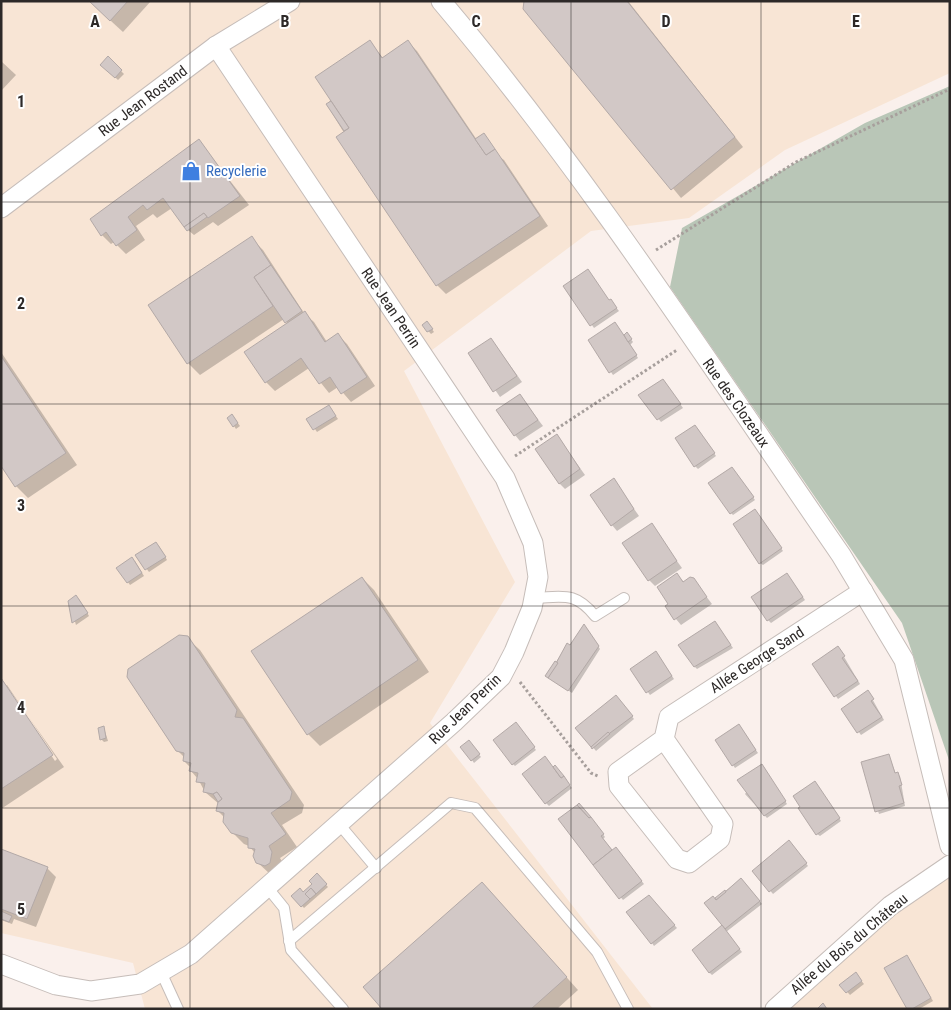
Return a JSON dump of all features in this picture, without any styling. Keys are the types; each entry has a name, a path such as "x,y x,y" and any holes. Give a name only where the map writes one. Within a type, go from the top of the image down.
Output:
{"street":[{"name":"Rue Jean Rostand","path":"1,208 216,46 290,1"},
{"name":"Rue des Clozeaux","path":"441,1 561,154 638,261 836,548 863,591 904,660 950,846"},
{"name":"Rue Jean Perrin","path":"1,964 56,985 91,991 140,984 191,954 454,722 501,677 532,608 538,576 534,543 505,478 216,46"},
{"name":"Allée George Sand","path":"664,739 669,717 863,591"},
{"path":"664,739 723,824 720,839 689,863 677,860 620,786 618,772 664,739"},
{"name":"Allée du Bois du Château","path":"775,1009 890,906 950,865"}],"lane":[{"path":"534,598 570,597 584,603 595,616 624,598"},
{"path":"289,941 451,803 475,808 598,952 628,1009"},
{"path":"339,824 376,868"},
{"path":"267,888 284,908 291,950 343,1009"},
{"path":"161,972 178,1009"}],"path":[{"path":"638,261 796,162 950,89"},
{"path":"498,467 692,339"},
{"path":"507,666 591,773 620,786"}],"shaded area":[{"path":"1,1 950,1 950,73 785,150 689,218 591,231 404,371 515,582 430,723 653,1009 145,1009 133,963 1,933"},
{"path":"949,855 950,1009 769,1009"}],"green space":[{"path":"950,86 950,763 902,623 670,287 682,228 865,123"}],"building":[{"path":"89,1 128,1 110,21"},
{"path":"524,1 627,1 735,137 671,190 523,9"},
{"path":"370,40 382,58 408,40 486,155 495,149 540,216 436,286 336,137 349,128 315,77"},
{"path":"108,56 122,70 115,78 100,65"},
{"path":"331,101 349,128 344,131 326,104"},
{"path":"484,133 495,149 486,155 475,139"},
{"path":"199,139 240,196 208,218 204,213 184,227 163,198 147,210 143,205 128,217 137,230 116,246 106,232 101,236 90,219"},
{"path":"204,213 207,217 187,231 184,227"},
{"path":"252,236 271,265 254,277 273,306 187,364 148,305"},
{"path":"271,265 302,311 285,323 254,277"},
{"path":"588,269 609,300 611,299 617,308 590,326 563,286"},
{"path":"305,311 325,342 338,333 367,377 341,394 330,377 319,384 301,358 265,383 244,352"},
{"path":"427,321 433,329 427,332 422,325"},
{"path":"615,322 637,355 609,373 588,340"},
{"path":"627,332 632,339 628,342 624,335"},
{"path":"491,338 517,376 493,392 468,353"},
{"path":"1,356 66,453 15,487 1,466"},
{"path":"663,379 681,404 657,420 638,395"},
{"path":"520,394 538,420 514,436 496,410"},
{"path":"329,405 336,416 313,430 306,419"},
{"path":"232,414 238,423 233,427 227,418"},
{"path":"695,425 715,453 694,467 675,438"},
{"path":"557,434 580,469 559,484 535,449"},
{"path":"732,467 754,497 730,514 708,483"},
{"path":"614,478 634,509 611,526 590,495"},
{"path":"755,509 782,548 759,564 733,524"},
{"path":"652,523 677,561 648,581 622,543"},
{"path":"156,542 166,557 145,570 135,555"},
{"path":"132,557 142,573 127,583 116,568"},
{"path":"677,573 683,582 690,577 694,578 707,597 674,620 665,606 668,604 657,587"},
{"path":"787,573 803,597 767,621 751,597"},
{"path":"362,577 418,660 307,735 251,651"},
{"path":"76,595 88,613 72,623 68,601"},
{"path":"715,621 731,645 694,667 678,645"},
{"path":"584,624 599,646 568,691 548,678 567,643 570,645"},
{"path":"179,635 188,636 237,710 235,717 243,718 292,792 290,800 271,813 286,834 269,846 272,852 270,863 265,866 256,863 253,856 255,849 248,848 248,838 231,833 223,822 224,813 216,811 218,802 222,799 217,792 213,794 203,792 205,783 196,782 198,773 189,771 191,763 183,761 184,753 176,751 127,677 128,669"},
{"path":"838,646 845,656 842,658 858,681 834,697 812,664"},
{"path":"656,651 672,676 646,693 630,669"},
{"path":"555,661 558,663 548,678 545,676"},
{"path":"1,678 53,755 1,789"},
{"path":"868,690 874,699 871,701 882,717 857,733 841,709"},
{"path":"616,695 633,716 591,747 575,728"},
{"path":"516,722 535,747 512,765 493,740"},
{"path":"739,724 756,750 732,766 715,740"},
{"path":"104,726 106,738 100,740 98,728"},
{"path":"608,732 610,734 592,749 591,747"},
{"path":"469,740 480,754 471,761 460,747"},
{"path":"889,754 895,773 898,772 902,785 899,786 904,803 875,812 861,762"},
{"path":"545,756 561,778 564,776 570,785 545,804 522,774"},
{"path":"762,764 786,801 764,816 737,780"},
{"path":"555,765 564,776 561,778 553,767"},
{"path":"815,781 840,818 816,835 798,808 800,807 793,796"},
{"path":"217,792 222,799 218,802 213,794"},
{"path":"579,803 591,817 589,818 577,805"},
{"path":"577,805 589,818 591,817 604,834 601,836 612,850 593,865 558,819"},
{"path":"789,840 807,863 769,892 752,871"},
{"path":"616,847 642,881 619,899 593,865"},
{"path":"1,849 48,867 27,919 1,909"},
{"path":"317,873 327,884 316,894 311,888 305,894 310,899 301,907 291,896 300,888 303,892 312,884 309,881"},
{"path":"741,878 760,901 725,929 704,903 713,896 716,900"},
{"path":"482,882 567,977 531,1009 382,1009 363,987"},
{"path":"311,888 316,894 310,899 305,894"},
{"path":"725,890 726,892 716,900 715,898"},
{"path":"649,895 675,925 651,944 626,912"},
{"path":"1,911 12,916 9,922 1,919"},
{"path":"722,925 740,949 709,973 692,950"},
{"path":"907,955 931,998 912,1009 907,1009 884,968"},
{"path":"856,972 862,981 846,993 839,985"},
{"path":"823,1003 827,1009 817,1009"}],"place":[{"name":"Recyclerie","path":"191,171"}]}
